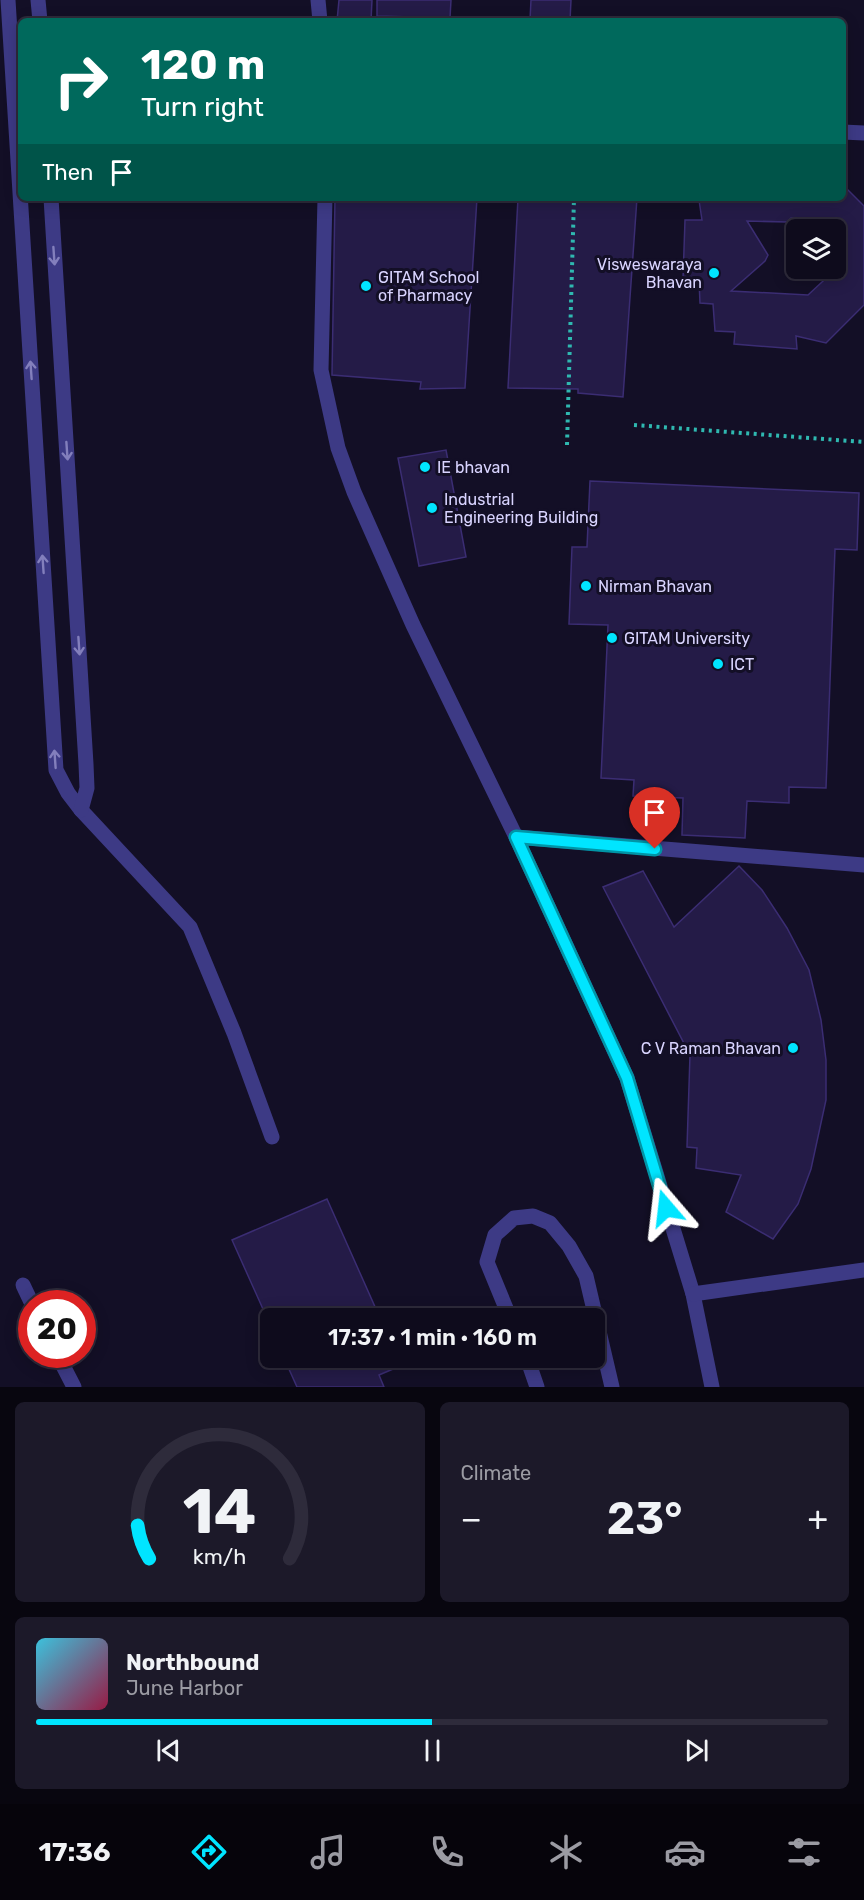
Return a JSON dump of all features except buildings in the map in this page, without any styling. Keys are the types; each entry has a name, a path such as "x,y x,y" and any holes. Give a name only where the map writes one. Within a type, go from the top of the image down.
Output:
{"street":[{"path":"8,0 18,160"},
{"path":"38,0 40,18"},
{"path":"318,0 320,18"},
{"path":"846,132 864,133"},
{"path":"21,201 56,770 68,793 81,810 190,927 234,1033 272,1137"},
{"path":"51,201 87,776 87,788 81,810"},
{"path":"325,201 321,370 338,448 354,492 413,626 516,837 627,1078 693,1294 712,1387"},
{"path":"516,837 864,865 864,854"},
{"path":"506,1308 487,1262 495,1235 514,1218 533,1216 550,1224 569,1246 586,1276 593,1308"},
{"path":"693,1294 864,1270"},
{"path":"23,1285 25,1290"},
{"path":"605,1357 612,1387"},
{"path":"64,1368 74,1387"},
{"path":"530,1368 537,1387"}],"path":[{"path":"567,445 574,201"},
{"path":"634,426 864,442"}],"place":[{"name":"Visweswaraya Bhavan","path":"714,273"},
{"name":"GITAM School of Pharmacy","path":"366,286"},
{"name":"IE bhavan","path":"425,467"},
{"name":"Industrial Engineering Building","path":"432,508"},
{"name":"Nirman Bhavan","path":"586,586"},
{"name":"GITAM University","path":"612,638"},
{"name":"ICT","path":"718,664"},
{"name":"C V Raman Bhavan","path":"793,1048"}],"route":[{"path":"655,849 516,837 627,1078 666,1208"}]}
